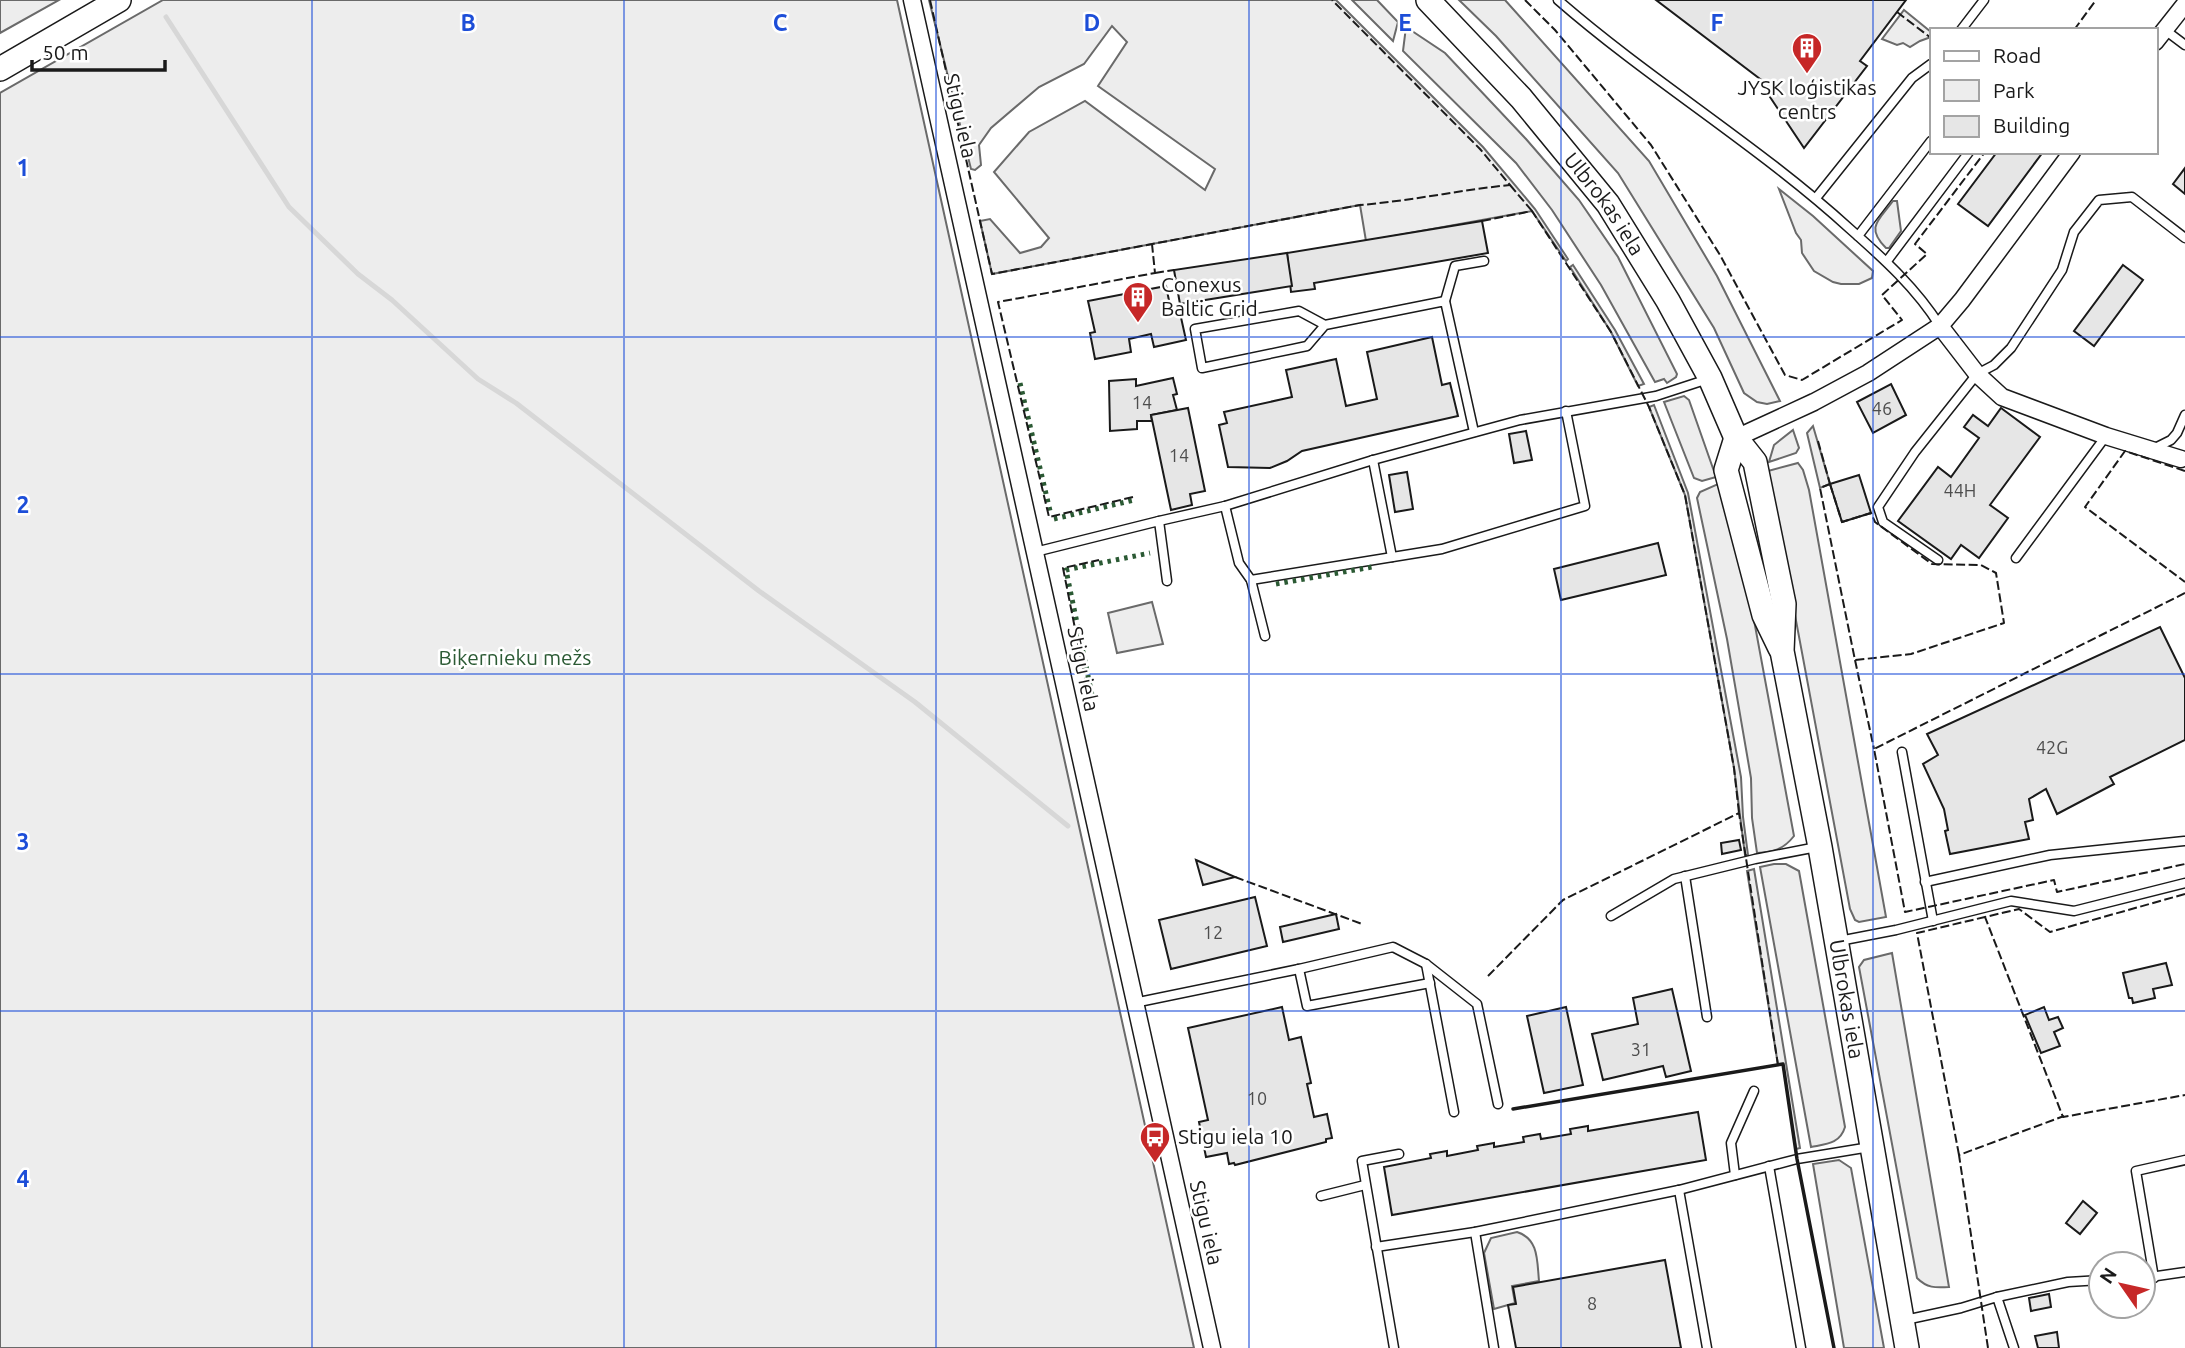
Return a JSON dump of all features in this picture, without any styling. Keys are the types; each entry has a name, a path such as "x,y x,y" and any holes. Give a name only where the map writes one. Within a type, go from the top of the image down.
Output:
{"main road":[{"path":"0,69 120,0"},
{"name":"Ulbrokas iela","path":"1428,0 1521,98 1608,204 1668,301 1710,378 1736,438 1755,462 1784,604 1782,651 1820,847 1907,1348"}],"street":[{"name":"Stigu iela","path":"912,0 1212,1348"},
{"path":"2160,36 2185,4"},
{"path":"1736,438 1868,373 1940,326 2071,154"},
{"path":"1940,326 1977,374 2002,397 2106,436 2184,458"}],"lane":[{"path":"1558,0 1816,198 1887,261 1922,298 1940,326"},
{"path":"1963,28 1984,0"},
{"path":"2160,36 2185,45"},
{"path":"1816,198 1912,78 1930,65"},
{"path":"1858,236 1930,142"},
{"path":"1887,261 1967,154"},
{"path":"1938,560 1884,522 1878,507 1915,452 1977,374 1994,365 2011,348 2063,270 2074,232 2099,200 2132,197 2185,238"},
{"path":"1474,432 1445,301 1455,266 1484,261"},
{"path":"1325,326 1299,311 1195,329 1202,368 1307,346 1325,326 1445,301"},
{"path":"1035,552 1225,506 1373,460 1520,420 1656,396 1710,378"},
{"path":"1251,580 1442,549 1585,506 1566,411"},
{"path":"2150,450 2171,440 2185,415"},
{"path":"2016,558 2106,436"},
{"path":"1373,460 1392,557"},
{"path":"1225,506 1239,563 1251,580 1265,636"},
{"path":"1159,521 1167,581"},
{"path":"1902,752 1933,921"},
{"path":"1925,882 2050,855 2185,841"},
{"path":"1611,916 1674,879 1820,847"},
{"path":"1685,876 1707,1017"},
{"path":"1837,942 2011,901 2074,911 2185,883"},
{"path":"1134,1003 1393,947 1426,964 1477,1004 1498,1104"},
{"path":"1426,964 1454,1112"},
{"path":"1299,969 1307,1006 1430,983"},
{"path":"1735,1175 1731,1143 1754,1091"},
{"path":"1376,1247 1475,1232 1679,1190 1797,1158 1872,1146"},
{"path":"1394,1348 1362,1161 1399,1154"},
{"path":"2149,1250 2136,1171 2185,1160"},
{"path":"1769,1166 1801,1348"},
{"path":"1321,1196 1365,1185"},
{"path":"1679,1190 1706,1348"},
{"path":"1475,1232 1494,1348"},
{"path":"2157,1277 2185,1272"},
{"path":"1902,1321 1997,1297 2068,1282 2087,1281"},
{"path":"1997,1297 2014,1348"}],"green space":[{"path":"0,0 59,0 0,33"},
{"name":"Biķernieku mežs","path":"163,0 897,0 1194,1348 0,1348 0,93"},
{"path":"929,0 1336,0 1483,147 1535,209 1568,259 1566,261 1532,211 1366,241 1360,205 992,274 980,221 990,219 1020,253 1041,247 1049,238 994,172 1029,132 1085,101 1205,190 1215,169 1098,86 1127,42 1112,26 1084,64 1039,87 991,128 979,145 981,165 975,170 971,169"},
{"path":"1352,0 1377,0 1398,22 1393,41"},
{"path":"1459,0 1505,0 1649,161 1717,276 1780,401 1767,404 1757,402 1744,393 1714,328 1618,173 1496,36"},
{"path":"1904,10 1930,31 1930,37 1910,47 1882,39"},
{"path":"1406,27 1445,53 1579,200 1618,257 1677,374 1676,377 1667,383 1664,379 1655,382 1601,285 1552,210 1516,163 1403,51"},
{"path":"1779,189 1873,271 1872,278 1859,284 1841,284 1814,271 1802,253 1801,240"},
{"path":"1893,201 1897,201 1901,231 1889,248 1886,248 1875,229"},
{"path":"1573,265 1615,330 1644,384 1638,386 1611,332 1570,267"},
{"path":"1684,396 1689,400 1716,477 1702,481 1694,478 1664,402"},
{"path":"1654,405 1688,493 1741,777 1748,855 1745,855 1734,768 1685,495 1649,407"},
{"path":"1813,426 1830,484 1820,488 1807,433"},
{"path":"1793,430 1799,448 1796,453 1769,462 1774,445"},
{"path":"1798,463 1809,490 1886,917 1859,922 1855,920 1850,909 1768,471"},
{"path":"1718,484 1746,577 1794,836 1782,847 1768,852 1757,853 1752,818 1751,778 1727,639 1697,498 1700,492"},
{"path":"1152,602 1163,644 1117,653 1108,613"},
{"path":"1786,864 1799,871 1845,1127 1836,1140 1811,1147 1760,867"},
{"path":"1754,869 1800,1148 1796,1149 1783,1065 1778,1065 1747,871"},
{"path":"1892,953 1949,1287 1932,1287 1917,1278 1859,967 1864,960"},
{"path":"1839,1160 1851,1168 1884,1348 1844,1348 1813,1164"},
{"path":"1517,1232 1533,1245 1539,1281 1512,1286 1515,1303 1494,1309 1484,1253 1491,1238"}],"building":[{"name":"JYSK loģistikas centrs","path":"1656,0 1906,0 1860,61 1867,66 1804,148 1764,88 1768,85"},
{"path":"1996,154 2042,154 1988,226 1958,204"},
{"path":"2185,168 2185,194 2173,184"},
{"path":"1482,221 1488,253 1314,283 1315,289 1291,292 1287,253"},
{"path":"1287,253 1292,286 1180,304 1174,270"},
{"path":"2123,265 2143,280 2094,346 2074,331"},
{"name":"Conexus Baltic Grid","path":"1166,286 1172,315 1180,313 1186,340 1154,347 1151,334 1129,339 1131,352 1095,359 1090,333 1095,332 1088,301"},
{"path":"1432,337 1442,385 1450,383 1458,416 1302,451 1270,468 1228,467 1219,425 1227,423 1224,412 1292,397 1286,370 1336,359 1346,406 1377,399 1367,352"},
{"path":"1173,378 1177,394 1173,395 1177,410 1151,415 1152,421 1137,421 1137,429 1110,431 1109,381 1136,379 1136,386"},
{"path":"1891,384 1906,415 1873,433 1857,402"},
{"path":"1188,408 1205,491 1190,494 1192,505 1171,510 1151,415"},
{"path":"2001,408 2040,437 1990,505 2008,518 1979,558 1961,545 1951,559 1898,521 1938,467 1951,477 1979,438 1964,427 1973,415 1988,426"},
{"path":"1526,431 1532,460 1514,463 1509,434"},
{"path":"1407,472 1413,509 1395,512 1389,475"},
{"path":"1859,475 1871,513 1842,522 1830,484"},
{"path":"1658,543 1666,575 1561,600 1554,569"},
{"path":"2160,627 2185,678 2185,740 2110,777 2114,784 2057,814 2046,789 2029,799 2033,820 2025,822 2029,839 1950,854 1944,809 1923,764 1938,755 1927,734"},
{"path":"1739,840 1741,850 1722,854 1721,843"},
{"path":"1196,860 1235,877 1203,885"},
{"path":"1255,897 1267,946 1171,969 1159,920"},
{"path":"1336,914 1339,929 1283,942 1280,927"},
{"path":"2166,963 2172,985 2153,989 2155,998 2133,1003 2132,998 2129,998 2123,973"},
{"path":"1672,989 1691,1071 1666,1077 1663,1066 1603,1080 1592,1034 1638,1024 1633,998"},
{"path":"1282,1007 1289,1040 1301,1037 1311,1083 1307,1084 1314,1117 1327,1114 1332,1138 1326,1139 1326,1142 1235,1165 1229,1164 1227,1153 1206,1157 1199,1122 1208,1120 1188,1028"},
{"path":"1566,1007 1583,1085 1544,1093 1527,1016"},
{"path":"2044,1007 2049,1020 2058,1017 2063,1028 2054,1032 2060,1046 2041,1053 2025,1015"},
{"path":"1698,1112 1706,1160 1392,1215 1384,1167 1431,1158 1430,1154 1447,1151 1447,1156 1478,1150 1477,1146 1494,1143 1494,1147 1524,1142 1523,1137 1540,1134 1541,1139 1571,1134 1570,1129 1588,1126 1588,1131"},
{"path":"2083,1201 2097,1213 2080,1234 2066,1223"},
{"path":"1665,1260 1681,1348 1516,1348 1508,1305 1516,1304 1513,1287"},
{"path":"2049,1294 2051,1307 2031,1311 2029,1298"},
{"path":"2057,1332 2059,1348 2038,1348 2035,1336"}],"waterway":[{"path":"166,17 289,207 358,274 392,300 478,379 516,403 759,591 915,702 1068,826"}],"hedge":[{"path":"1020,383 1051,515"},
{"path":"1054,519 1134,500"},
{"path":"1092,695 1066,570 1150,553"},
{"path":"1276,584 1372,567"}],"fence":[{"path":"930,0 992,274 1360,205 1510,185 1480,149 1332,0"},
{"path":"1525,0 1555,30 1651,145 1720,255 1785,375 1802,380 1902,320 1882,295 1927,254 1915,244 1983,154"},
{"path":"2075,28 2096,0"},
{"path":"1897,12 1930,37"},
{"path":"1510,185 1532,211"},
{"path":"1482,221 1532,211 1611,332 1649,407 1685,495 1734,768 1739,813"},
{"path":"1133,497 1049,517 998,302 1155,273 1152,244"},
{"path":"1155,273 1174,270"},
{"path":"1818,441 1830,484"},
{"path":"2185,471 2125,451 2085,507 2185,582"},
{"path":"1830,484 1842,522 1871,513 1875,522 1932,564 1981,565 1996,573 2004,623 1911,654 1855,660 1820,488 1830,484"},
{"path":"1089,699 1063,568 1099,560"},
{"path":"2185,593 1874,749 1905,912 2054,880 2057,892 2185,864"},
{"path":"1855,660 1874,749"},
{"path":"1488,976 1563,900 1739,813 1778,1065"},
{"path":"1235,877 1362,924"},
{"path":"2185,894 2050,932 2019,909 1985,917 2063,1117 2185,1095"},
{"path":"1959,1155 1917,933 1985,917"},
{"path":"1988,1348 1959,1155 2064,1116"}],"wall":[{"path":"1513,1109 1783,1064 1797,1159 1834,1348"}],"place":[{"name":"JYSK loģistikas centrs","path":"1807,75"},
{"name":"Conexus Baltic Grid","path":"1138,324"},
{"name":"Stigu iela 10","path":"1155,1164"}]}
